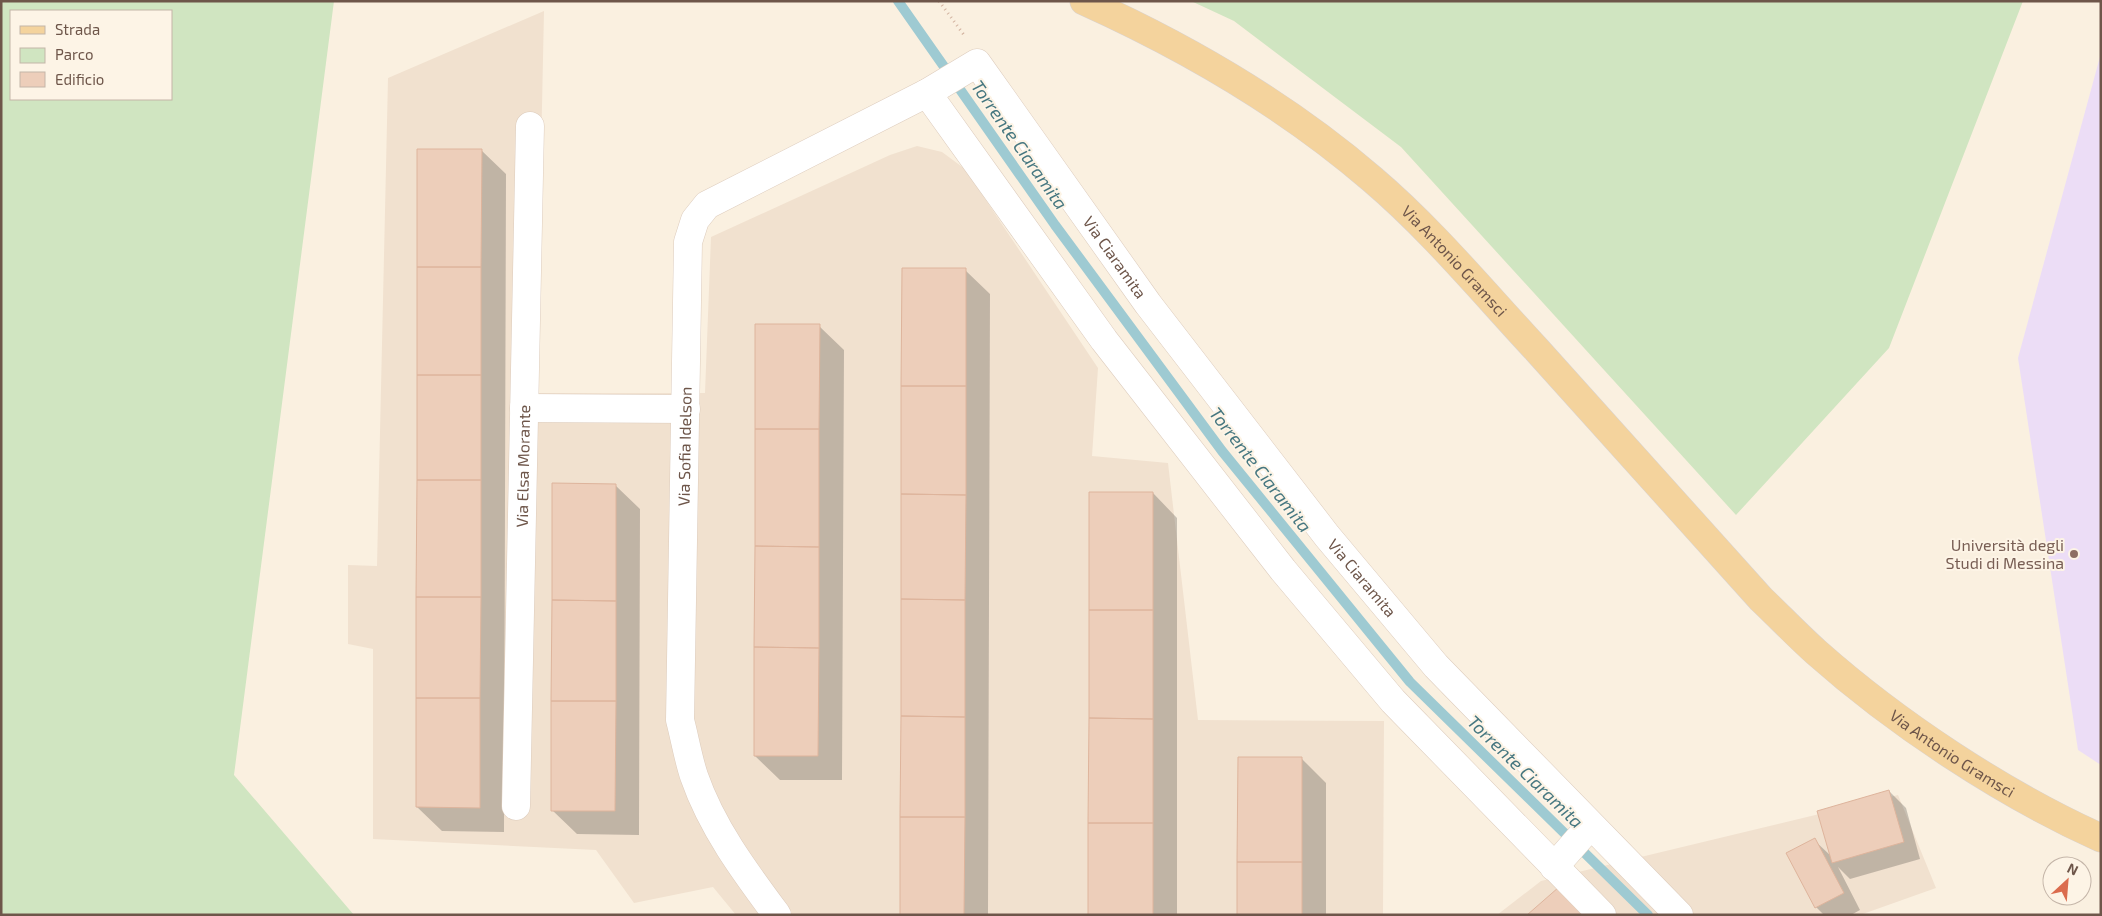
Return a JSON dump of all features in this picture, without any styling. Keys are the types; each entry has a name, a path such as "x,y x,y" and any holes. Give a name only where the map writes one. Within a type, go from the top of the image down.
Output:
{"main road":[{"name":"Via Antonio Gramsci","path":"1084,1 1204,62 1251,91 1336,149 1372,179 1443,247 1761,599 1816,652 1896,716 1942,747 2027,800 2101,838"}],"street":[{"name":"Via Sofia Idelson","path":"778,915 740,865 715,823 694,776 680,720 688,242 695,220 706,205 927,93 977,63"},
{"name":"Via Ciaramita","path":"977,63 1148,304 1327,536 1436,666 1590,826 1679,915"},
{"path":"927,93 1104,340 1283,570 1393,701 1602,915"},
{"name":"Via Elsa Morante","path":"516,806 530,126"},
{"path":"524,408 686,409"},
{"path":"1554,867 1590,826"}],"path":[{"path":"939,1 968,40 977,63"}],"shaded area":[{"path":"544,11 536,393 705,393 711,237 890,155 917,146 942,152 965,169 1098,368 1092,456 1168,463 1198,720 1384,721 1383,915 736,915 713,887 634,903 596,850 373,839 373,649 348,644 348,565 377,566 388,78"},
{"name":"Università degli Studi di Messina","path":"2101,53 2101,765 2078,750 2018,358"},
{"path":"1898,795 1936,888 1860,915 1497,915 1541,881"}],"green space":[{"path":"1,1 334,1 234,775 354,915 1,915"},
{"path":"1191,1 2023,1 1889,348 1736,515 1401,147 1234,21"}],"building":[{"path":"417,149 482,149 481,267 417,267"},
{"path":"417,267 481,267 481,375 417,375"},
{"path":"902,268 966,268 966,386 901,386"},
{"path":"755,324 820,324 819,429 755,429"},
{"path":"417,375 481,375 481,480 417,480"},
{"path":"901,386 966,386 966,495 901,494"},
{"path":"755,429 819,429 819,547 755,546"},
{"path":"417,480 481,480 481,597 416,597"},
{"path":"552,483 616,484 616,601 552,600"},
{"path":"1089,492 1153,492 1153,610 1089,610"},
{"path":"901,494 966,495 965,600 901,599"},
{"path":"755,546 819,547 819,648 754,647"},
{"path":"416,597 481,597 480,698 416,698"},
{"path":"901,599 965,600 965,717 901,716"},
{"path":"552,600 616,601 616,701 551,701"},
{"path":"1089,610 1153,610 1153,719 1089,718"},
{"path":"754,647 819,648 818,756 754,756"},
{"path":"416,698 480,698 480,808 416,807"},
{"path":"551,701 616,701 615,811 551,811"},
{"path":"901,716 965,717 965,817 900,817"},
{"path":"1089,718 1153,719 1153,823 1088,823"},
{"path":"1238,757 1302,757 1302,862 1237,862"},
{"path":"1889,790 1904,842 1832,863 1817,811"},
{"path":"900,817 965,817 964,915 900,915"},
{"path":"1088,823 1153,823 1153,915 1088,915"},
{"path":"1815,838 1844,893 1815,908 1786,853"},
{"path":"1237,862 1302,862 1302,915 1237,915"},
{"path":"1559,887 1583,915 1527,915"}],"waterway":[{"name":"Torrente Ciaramita","path":"898,1 1055,225 1222,451 1410,682 1648,915"}],"place":[{"name":"Università degli Studi di Messina","path":"2074,554"}]}
